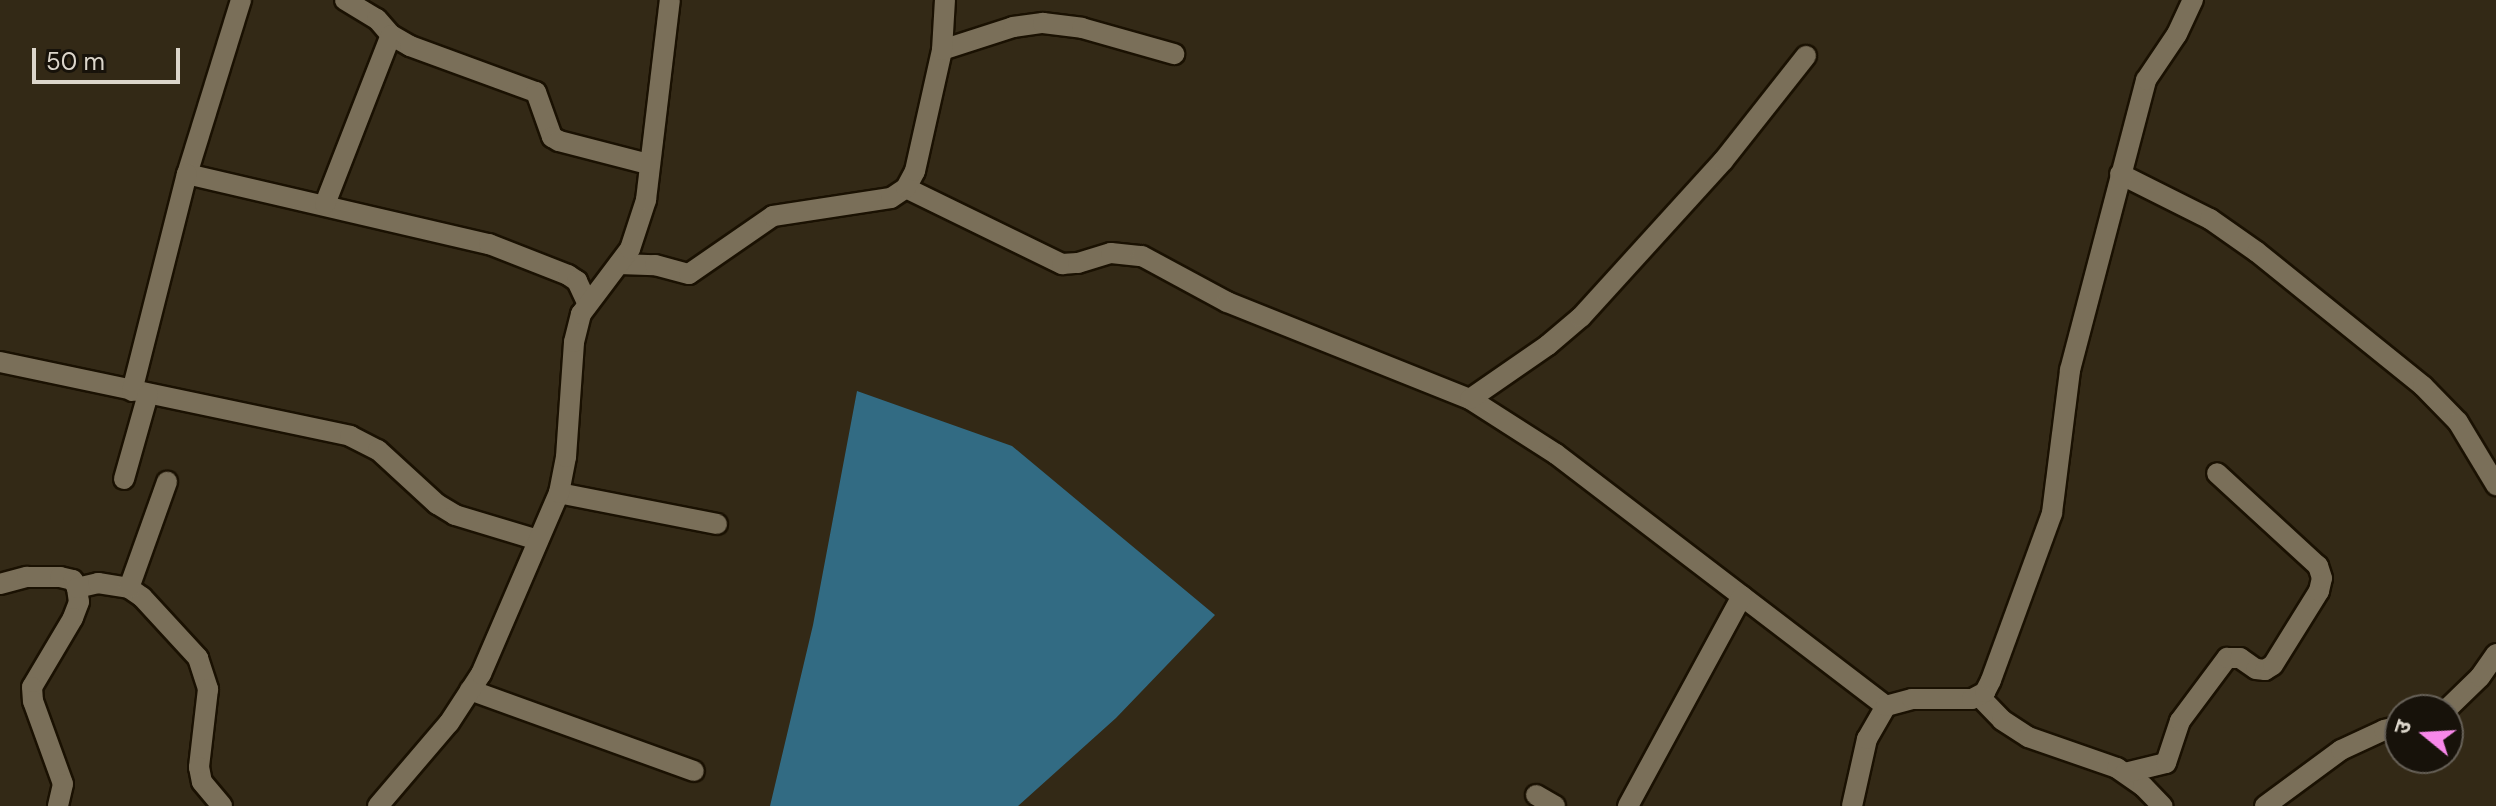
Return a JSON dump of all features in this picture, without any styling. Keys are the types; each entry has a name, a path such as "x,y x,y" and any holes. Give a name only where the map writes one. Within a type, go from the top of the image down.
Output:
{"street":[{"path":"124,479 187,174 241,0"},
{"path":"345,0 377,19 391,35 410,46 536,92 552,137 559,141 648,164"},
{"path":"378,806 440,733 481,674 559,493 566,457 574,342 587,302 619,264 640,222 646,200 670,0"},
{"path":"619,264 655,265 689,274 773,216 891,198 906,188 915,171 942,50 945,0"},
{"path":"1980,697 1991,680 2052,513 2067,382 2146,80 2177,34 2193,0"},
{"path":"942,50 1013,27 1043,23 1082,28 1174,54"},
{"path":"325,204 391,35"},
{"path":"1470,399 1548,345 1581,317 1723,161 1806,56"},
{"path":"187,174 489,244 568,275 577,281 587,302"},
{"path":"2120,174 2210,219 2245,243 2423,386 2458,422 2496,485"},
{"path":"906,188 1062,264 1078,263 1111,253 1142,256 1227,302 1470,399 1556,454 1886,706"},
{"path":"0,362 350,436 378,450 437,504 455,515 538,540"},
{"path":"2125,773 2166,763 2180,721 2227,658 2240,658 2256,669 2265,670 2273,665 2319,591 2322,578 2318,566 2217,473"},
{"path":"129,588 167,482"},
{"path":"559,493 717,524"},
{"path":"0,584 27,577 60,577 73,580 77,588 79,602 73,618 32,687 33,701 63,784 58,806"},
{"path":"77,588 98,583 129,588 142,597 198,658 208,689 199,767 202,782 222,806"},
{"path":"1628,806 1742,596"},
{"path":"2462,694 2480,677 2496,654"},
{"path":"470,690 694,771"},
{"path":"1852,806 1867,739 1886,706 1912,699 1980,697 2002,720 2028,737 2104,761 2125,773 2162,806"},
{"path":"2265,806 2341,750 2384,730"},
{"path":"1536,795 1555,806"}],"water":[{"path":"857,391 1012,446 1215,615 1116,718 1018,806 770,806 813,625"}]}
